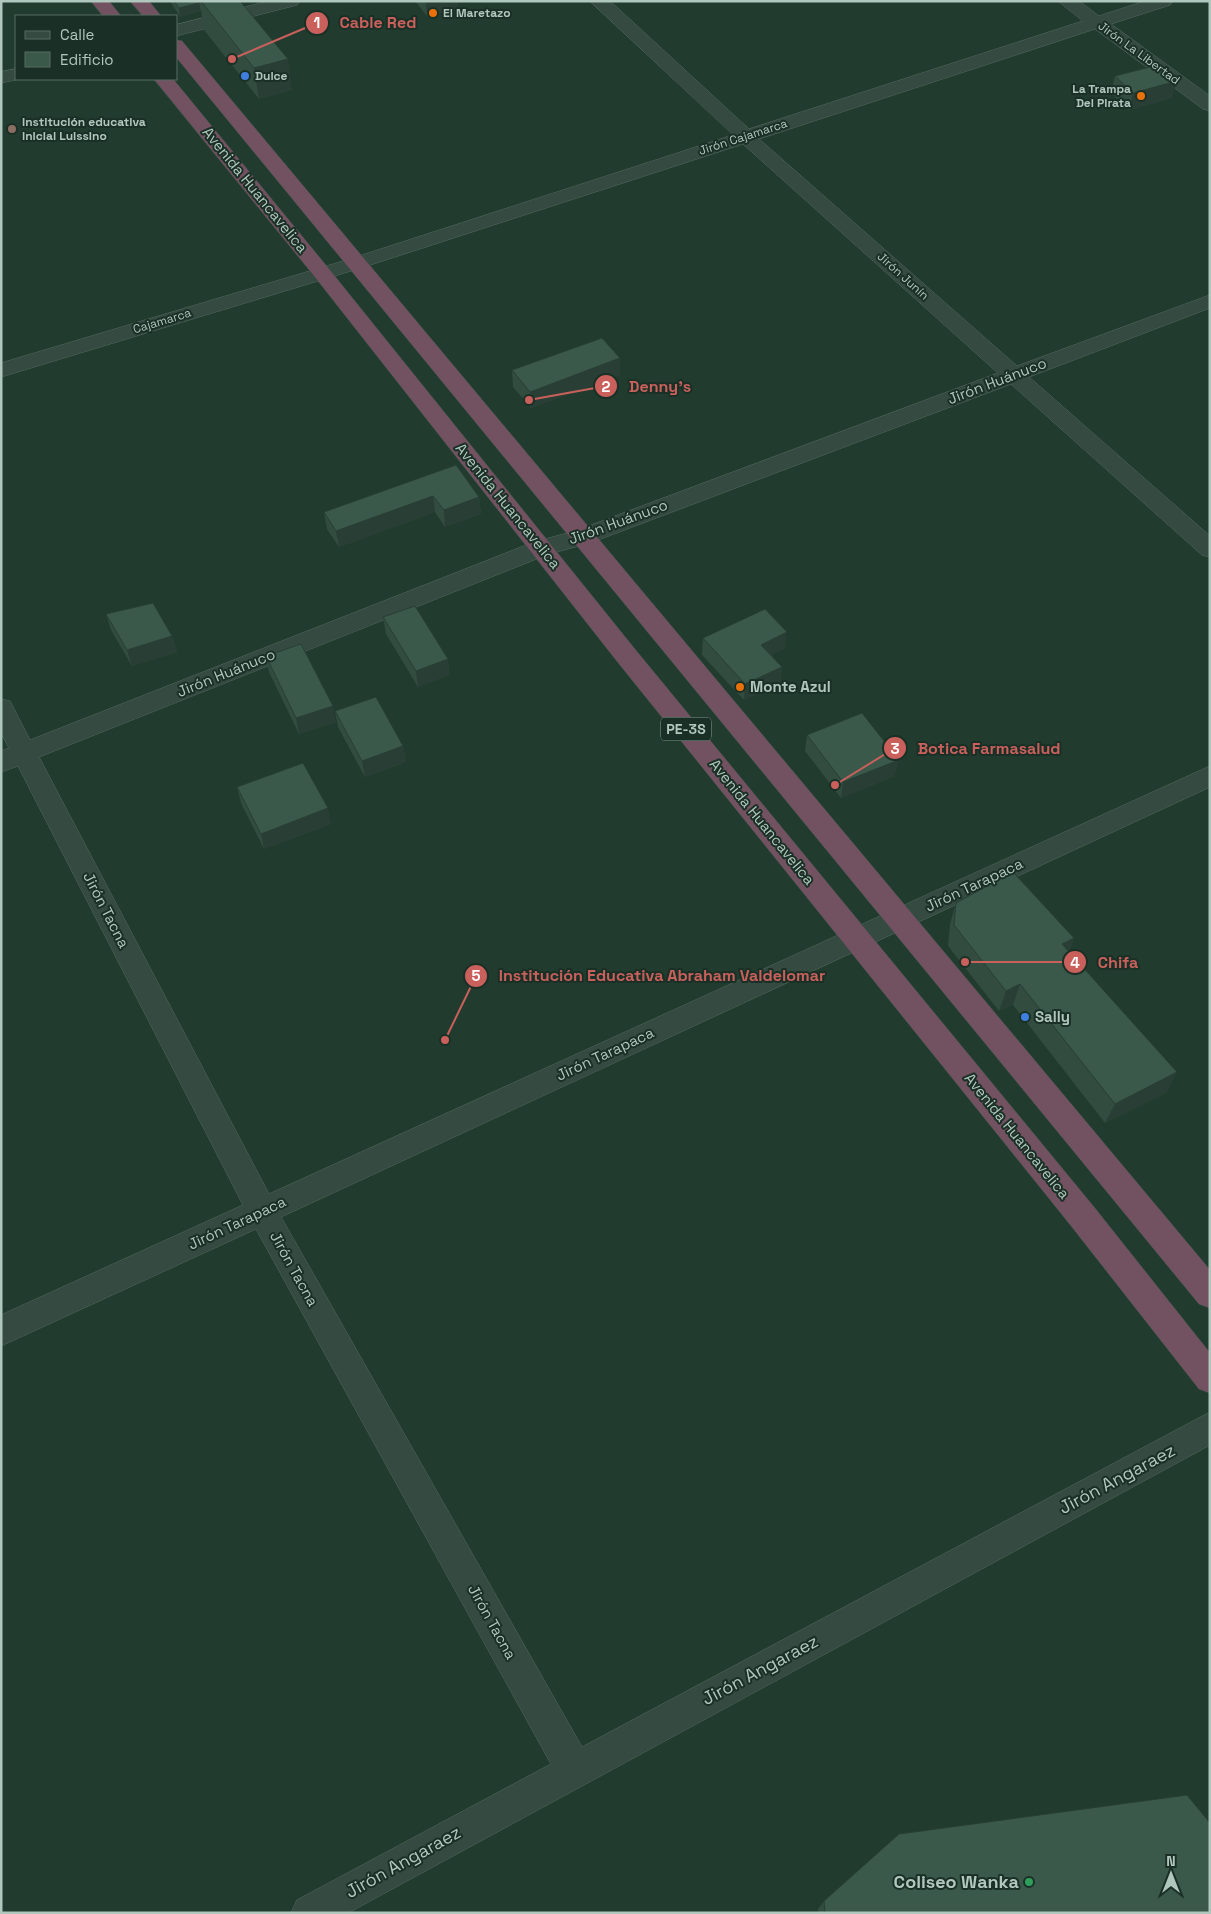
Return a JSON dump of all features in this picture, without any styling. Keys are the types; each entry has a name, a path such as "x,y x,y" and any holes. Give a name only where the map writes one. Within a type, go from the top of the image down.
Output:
{"highway":[{"path":"100,1 111,15"},
{"path":"139,1 151,15"},
{"name":"Avenida Huancavelica","path":"178,47 1210,1294"},
{"name":"Avenida Huancavelica","path":"164,80 322,272 631,662 1094,1231 1210,1378"}],"street":[{"path":"178,31 264,5 291,1"},
{"name":"Jirón Junín","path":"599,1 745,136 1210,549"},
{"name":"Jirón La Libertad","path":"1067,1 1210,104"},
{"name":"Jirón Cajamarca","path":"322,272 358,263 1164,1"},
{"path":"1,78 15,74"},
{"name":"Cajamarca","path":"1,370 322,272"},
{"name":"Jirón Huánuco","path":"13,758 542,548 582,537 1210,301"},
{"name":"Jirón Tacna","path":"1,708 13,758 262,1211 574,1769"},
{"name":"Jirón Tarapaca","path":"1,1332 1210,776"},
{"name":"Jirón Angaraez","path":"310,1913 574,1769 1210,1428"}],"building":[{"path":"174,1 199,1 199,3 179,8"},
{"path":"201,1 240,1 288,59 254,68"},
{"path":"1158,65 1177,81 1133,93 1115,76"},
{"path":"602,338 620,358 530,392 512,370"},
{"path":"456,465 479,497 444,510 433,496 336,531 324,512"},
{"path":"153,603 172,636 127,650 106,614"},
{"path":"415,606 448,659 416,671 383,617"},
{"path":"765,609 787,632 761,645 782,667 745,684 703,638"},
{"path":"301,644 333,706 296,718 266,656"},
{"path":"376,697 403,746 362,761 335,711"},
{"path":"862,713 899,760 843,782 807,735"},
{"path":"303,763 328,808 261,834 237,787"},
{"path":"1013,872 1074,938 1062,944 1177,1072 1115,1104 1020,984 1006,991 954,925 956,903"},
{"name":"Coliseo Wanka","path":"1187,1795 1210,1823 1210,1913 825,1913 824,1901 899,1834"}],"place":[{"name":"El Maretazo","path":"433,13"},
{"name":"Cable Red","path":"232,59"},
{"name":"Dulce","path":"245,76"},
{"name":"La Trampa Del Pirata","path":"1141,96"},
{"name":"Institución educativa inicial Luissino","path":"12,129"},
{"name":"Denny's","path":"529,400"},
{"name":"Monte Azul","path":"740,687"},
{"name":"Botica Farmasalud","path":"835,785"},
{"name":"Chifa","path":"965,962"},
{"name":"Sally","path":"1025,1017"},
{"name":"Institución Educativa Abraham Valdelomar","path":"445,1040"},
{"name":"Coliseo Wanka","path":"1029,1882"}]}
